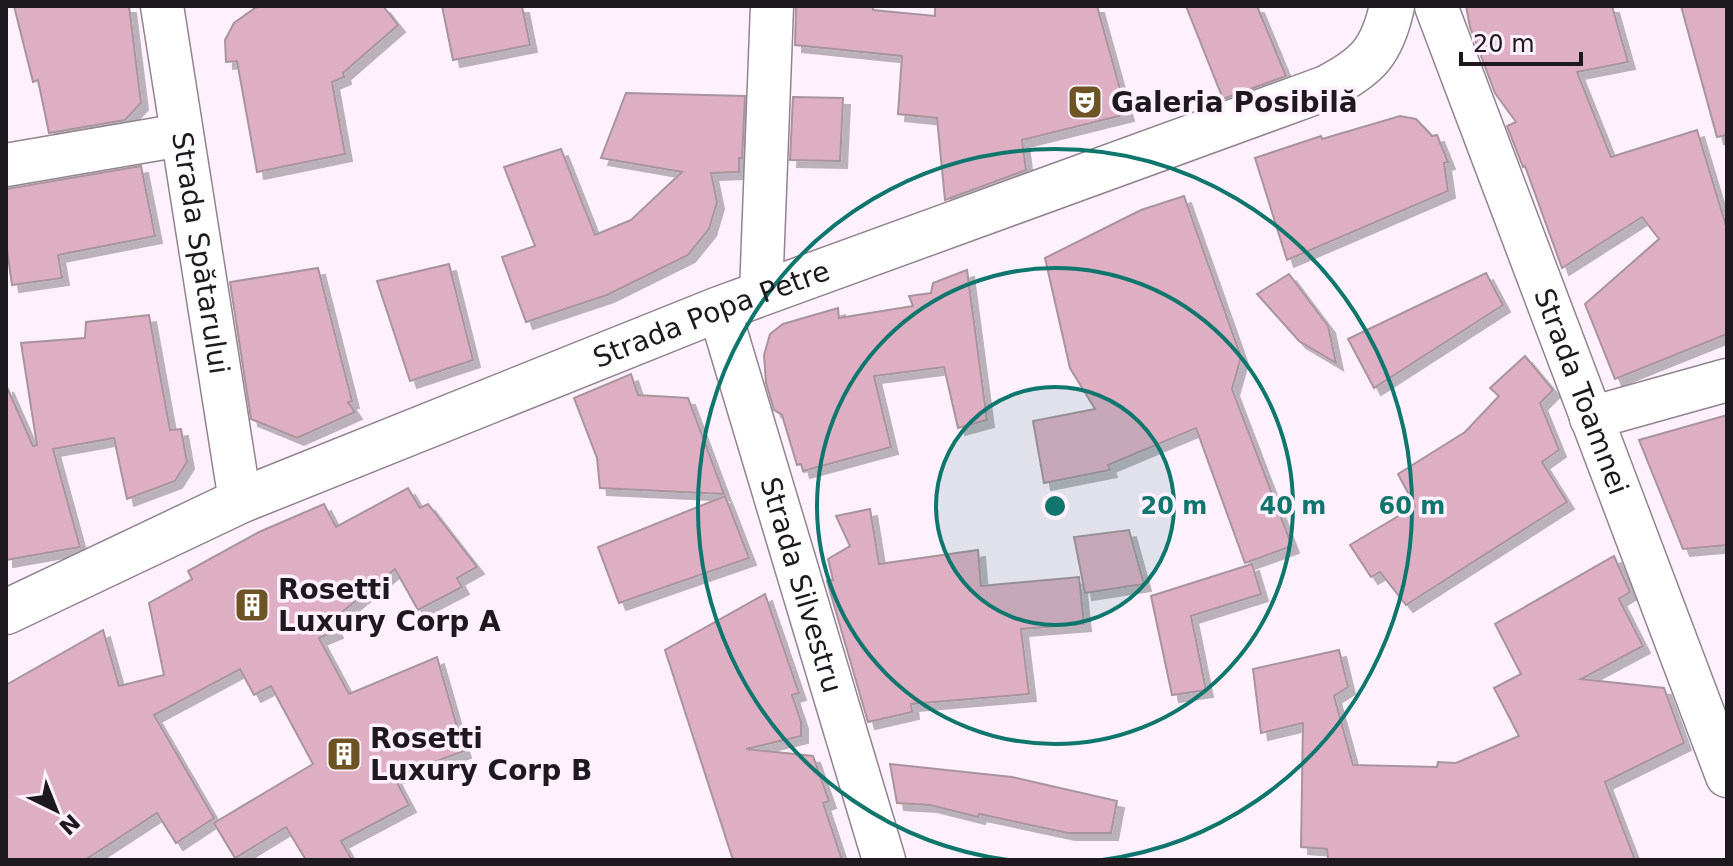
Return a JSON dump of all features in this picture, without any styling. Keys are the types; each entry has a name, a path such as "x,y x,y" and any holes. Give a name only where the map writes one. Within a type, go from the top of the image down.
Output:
{"street":[{"name":"Strada Spătarului","path":"162,6 240,501"},
{"path":"761,293 772,6"},
{"name":"Strada Popa Petre","path":"6,612 240,501 719,309 1326,88 1361,68 1373,56 1388,25 1392,6"},
{"name":"Strada Toamnei","path":"1436,6 1727,776"},
{"path":"6,165 181,135"},
{"name":"Strada Silvestru","path":"719,309 884,860"},
{"path":"1591,418 1727,380"}],"building":[{"path":"14,6 129,6 141,103 125,120 49,133 38,80 33,82"},
{"path":"383,6 398,25 343,73 344,77 332,82 345,154 257,172 237,61 226,62 225,40 234,23 255,8"},
{"path":"442,6 522,6 530,45 453,60"},
{"path":"796,6 873,6 873,10 935,16 935,6 1097,6 1127,114 1022,140 1026,170 945,200 937,118 898,114 902,56 795,45"},
{"path":"1186,6 1257,6 1286,76 1223,99"},
{"path":"1466,6 1612,6 1628,62 1577,72 1611,157 1697,130 1727,229 1727,334 1615,379 1585,304 1659,239 1642,217 1562,268 1507,126 1516,122 1495,93 1470,27"},
{"path":"1681,6 1727,6 1727,135 1717,137"},
{"path":"626,93 745,96 739,172 711,173 717,202 709,229 688,255 607,295 526,322 502,257 535,246 504,167 561,149 595,235 631,220 682,172 601,158"},
{"path":"793,97 843,98 840,161 790,160"},
{"path":"1400,116 1416,119 1432,136 1437,135 1448,162 1444,163 1448,191 1287,260 1255,158 1321,136 1322,139"},
{"path":"141,166 155,236 58,255 62,278 12,285 6,242 6,189"},
{"path":"1184,196 1241,357 1232,389 1292,546 1245,563 1196,428 1108,465 1110,470 1044,483 1033,421 1095,409 1070,368 1045,258 1141,210"},
{"path":"449,264 473,360 410,381 377,281"},
{"path":"318,268 352,401 348,402 355,412 297,438 251,419 230,282"},
{"path":"967,270 987,420 958,428 944,367 874,376 891,447 803,471 801,464 797,465 782,415 774,410 766,383 764,355 770,334 783,324 838,308 839,318 913,306 909,296 931,293 933,283"},
{"path":"1486,273 1503,305 1374,388 1348,339"},
{"path":"1289,274 1328,326 1336,363 1299,341 1257,294"},
{"path":"149,315 170,430 181,429 187,462 175,481 127,499 114,438 53,449 80,547 6,560 6,385 33,446 37,445 21,343 85,338 86,322"},
{"path":"1525,356 1553,390 1540,403 1559,450 1542,462 1567,502 1406,605 1380,572 1371,577 1350,545 1415,506 1398,474 1465,432 1499,396 1490,388"},
{"path":"631,374 638,395 688,398 724,494 600,488 597,458 574,398"},
{"path":"1727,415 1727,545 1683,549 1639,440"},
{"path":"408,488 420,508 428,504 477,567 457,578 462,587 418,610 395,569 331,621 336,631 319,638 349,694 437,657 464,751 394,777 409,805 341,841 352,860 306,860 286,827 235,858 214,823 313,764 271,686 254,695 240,669 154,715 214,818 176,843 157,813 85,860 6,860 6,685 103,630 119,686 164,675 149,603 192,579 188,571 259,532 324,504 336,527"},
{"path":"725,496 749,558 619,603 598,547"},
{"path":"870,509 879,564 978,550 981,586 1079,577 1084,624 1021,629 1029,694 911,704 912,712 868,722 827,581 833,580 828,559 850,546 836,516"},
{"path":"1129,530 1144,584 1085,593 1074,537"},
{"path":"1614,556 1630,592 1619,599 1643,646 1581,679 1664,688 1684,743 1605,782 1635,860 1328,860 1327,849 1301,847 1303,723 1261,733 1253,669 1339,650 1348,687 1334,696 1353,765 1437,767 1438,762 1456,763 1519,736 1494,688 1521,674 1495,624"},
{"path":"1252,564 1261,594 1191,616 1206,690 1172,695 1151,596"},
{"path":"765,594 799,693 792,695 801,722 801,736 746,749 813,756 829,801 823,803 842,860 733,860 665,650"},
{"path":"890,764 1012,777 1117,801 1111,833 1068,833 930,805 897,803"}],"place":[{"name":"Galeria Posibilă","path":"1085,102"},
{"name":"Rosetti Luxury Corp A","path":"252,605"},
{"name":"Rosetti Luxury Corp B","path":"344,754"}]}
